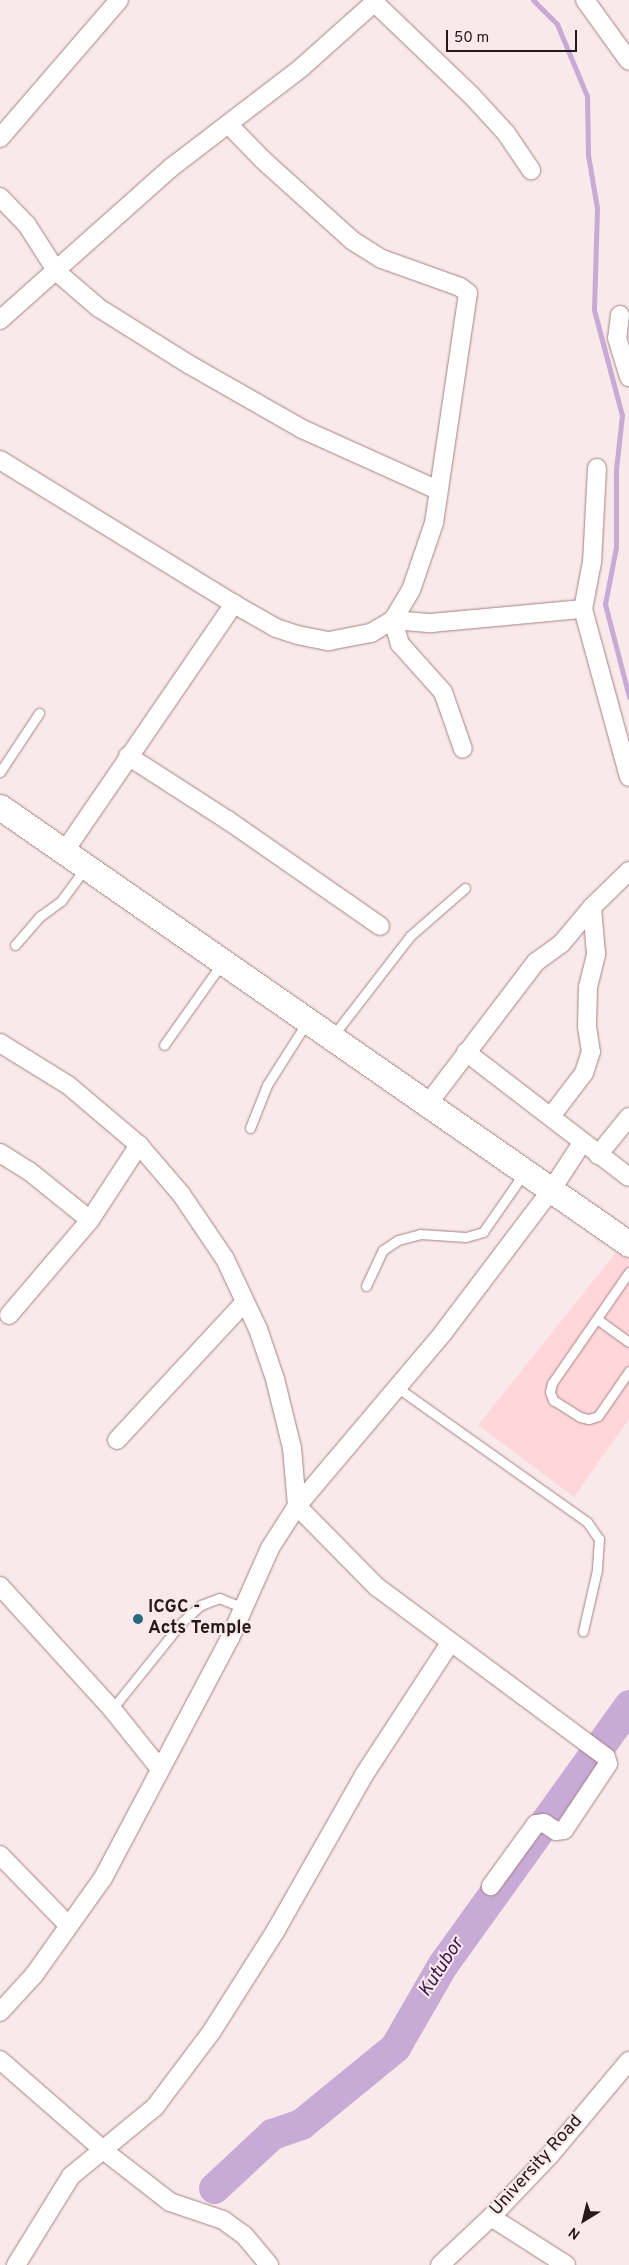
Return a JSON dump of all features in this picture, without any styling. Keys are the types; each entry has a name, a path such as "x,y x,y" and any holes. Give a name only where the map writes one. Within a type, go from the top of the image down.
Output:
{"main road":[{"path":"0,807 426,1105 627,1238"}],"street":[{"path":"0,138 119,0"},
{"path":"585,0 629,61"},
{"path":"0,320 57,272 172,167 301,68 376,2 471,95 506,133 531,170"},
{"path":"0,460 276,628 329,641 371,633 393,620 411,590 434,523 468,293 460,287 382,260 353,241 262,160 228,124"},
{"path":"0,197 27,226 57,272 99,308 190,365 310,432 438,490"},
{"path":"620,315 618,338 629,377"},
{"path":"597,468 592,562 583,610 629,777"},
{"path":"64,852 234,604"},
{"path":"393,620 431,623 583,610"},
{"path":"393,620 400,644 443,692 463,750"},
{"path":"128,756 229,821 380,926"},
{"path":"426,1105 536,962 561,944 592,907 629,871"},
{"path":"552,1115 584,1074 591,1052 587,1027 588,987 596,954 592,907"},
{"path":"0,1043 68,1085 139,1146 187,1202 225,1259 258,1328 292,1448 297,1506 377,1587 450,1643 593,1744 606,1757 608,1764 564,1830 536,1824 491,1886"},
{"path":"466,1052 552,1115 582,1143 629,1177"},
{"path":"598,1155 629,1117"},
{"path":"0,2012 34,1975 104,1878 244,1608 270,1548 297,1506 398,1388 552,1189 582,1143"},
{"path":"9,1315 90,1220 139,1146"},
{"path":"0,1153 29,1171 90,1220"},
{"path":"117,1440 245,1302"},
{"path":"0,1586 112,1709 160,1770"},
{"path":"16,2265 71,2176 155,2107 212,2031 286,1913 364,1775 450,1643"},
{"path":"0,1855 69,1926"},
{"path":"0,2060 103,2150 170,2202 223,2220 244,2235 268,2265"},
{"name":"University Road","path":"440,2265 491,2217 550,2155 629,2062"},
{"path":"491,2217 566,2265"}],"lane":[{"path":"0,772 39,713"},
{"path":"15,945 39,917 60,901 86,867"},
{"path":"330,1039 410,936 465,888"},
{"path":"164,1045 222,963"},
{"path":"250,1128 267,1085 307,1022"},
{"path":"366,1286 383,1250 398,1240 420,1234 466,1237 483,1232 525,1172"},
{"path":"629,1272 552,1383 553,1400 580,1417 598,1416 629,1371"},
{"path":"596,1319 629,1342"},
{"path":"398,1388 587,1522 599,1539 597,1570 583,1631"},
{"path":"112,1709 182,1622 200,1606 219,1598 244,1608"}],"shaded area":[{"path":"621,1246 629,1251 629,1419 574,1497 478,1425"}],"waterway":[{"path":"533,0 557,24 587,96 588,155 597,208 594,310 622,415 616,469 616,547 605,604 629,697"},
{"name":"Kutubor","path":"214,2188 272,2134 301,2124 395,2047 443,1964 629,1705"}],"place":[{"name":"ICGC - Acts Temple","path":"138,1619"}]}
